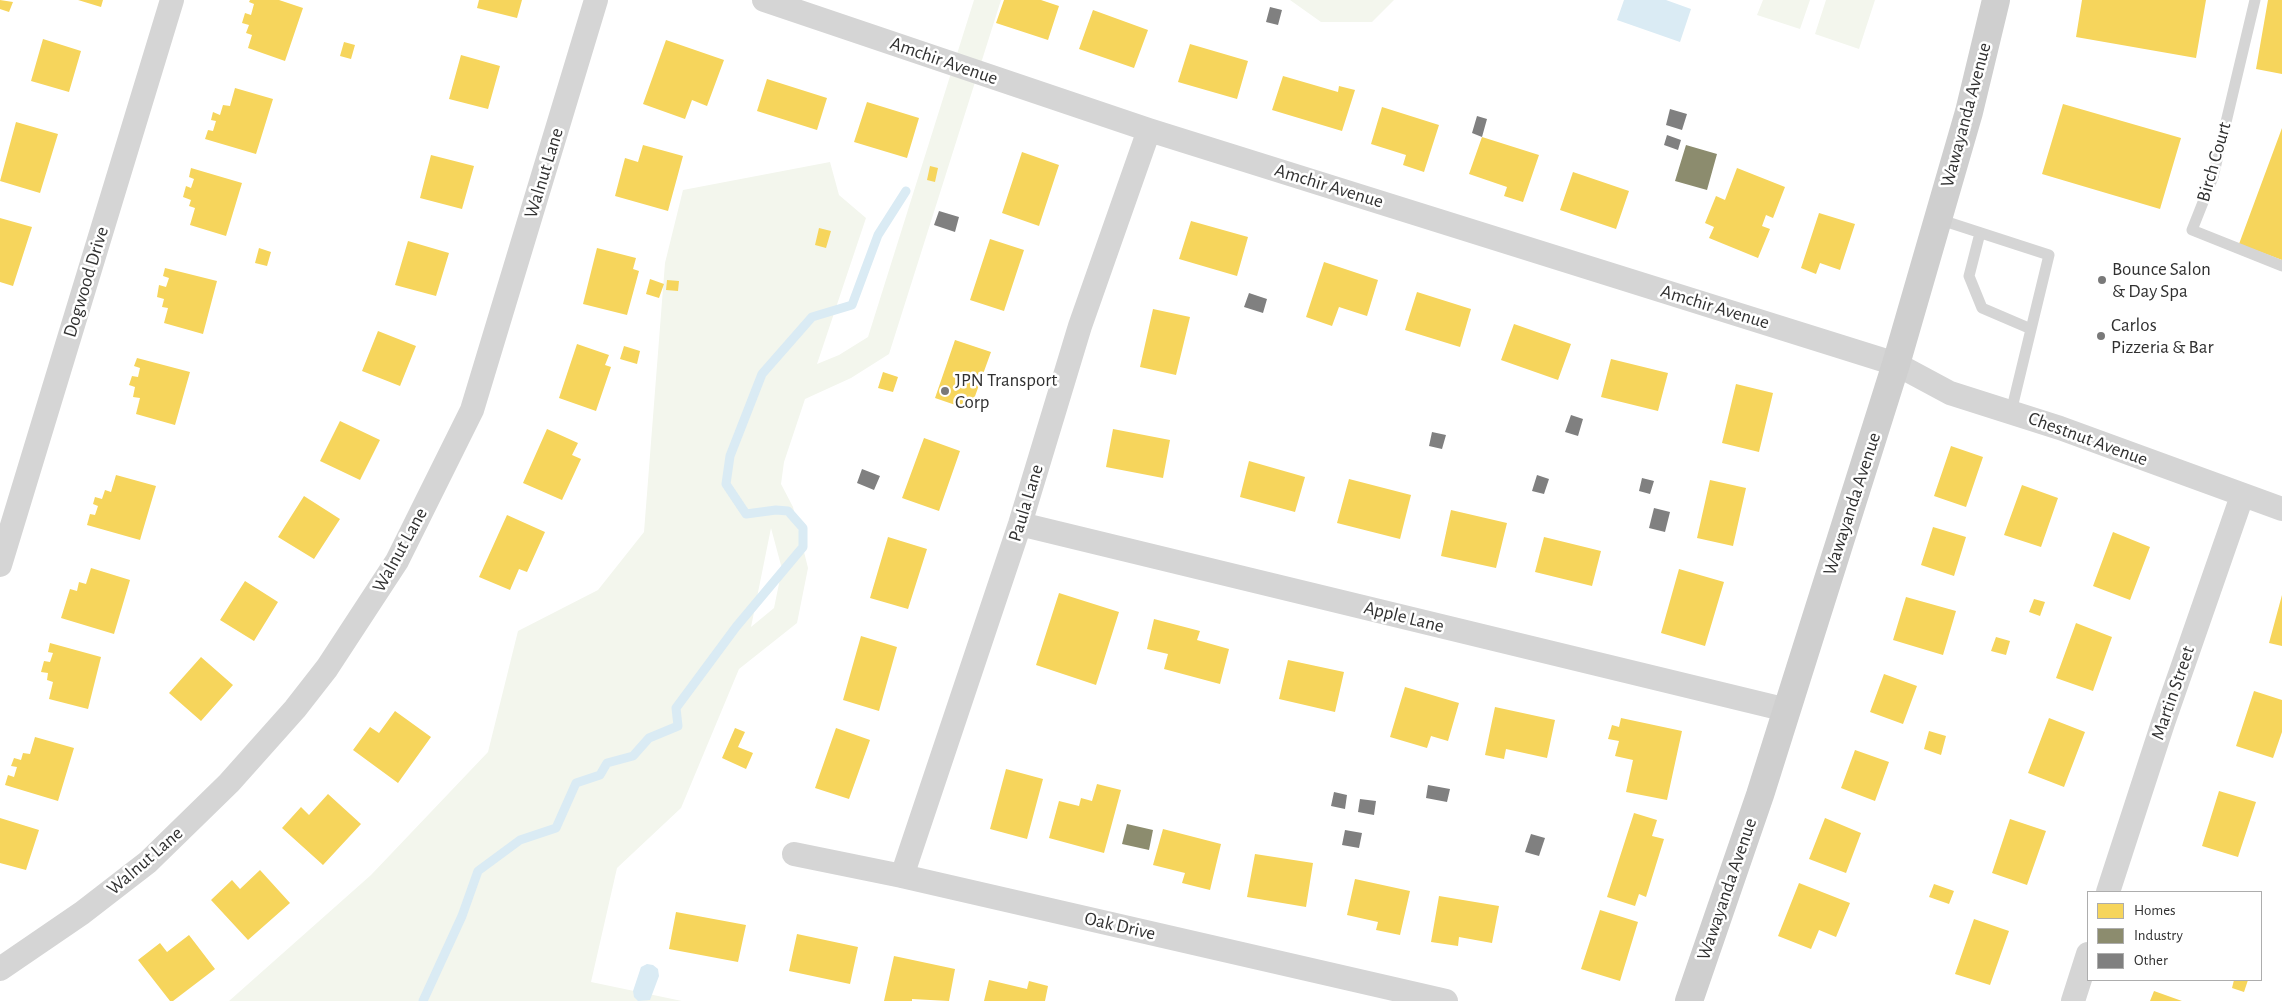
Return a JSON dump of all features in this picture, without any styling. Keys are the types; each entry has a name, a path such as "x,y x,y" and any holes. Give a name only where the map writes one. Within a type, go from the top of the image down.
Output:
{"street":[{"name":"Dogwood Drive","path":"0,565 172,0"},
{"name":"Walnut Lane","path":"0,969 82,913 148,862 229,783 295,709 327,668 397,562 472,410 596,0"},
{"name":"Amchir Avenue","path":"764,0 1149,130 1896,364"},
{"name":"Wawayanda Avenue","path":"1688,1001 1787,710 1896,364 1969,112 1996,0"},
{"name":"Paula Lane","path":"902,876 1020,524 1080,326 1149,130"},
{"name":"Chestnut Avenue","path":"1896,364 1950,393 2060,428 2282,509"},
{"name":"Martin Street","path":"2108,891 2163,723 2242,496"},
{"name":"Apple Lane","path":"1020,524 1787,710"},
{"name":"Oak Drive","path":"794,854 902,876 1446,1001"},
{"path":"2073,1001 2087,957"}],"lane":[{"name":"Birch Court","path":"2255,0 2213,177 2192,230 2282,266"},
{"path":"1938,219 2049,255 2011,412"},
{"path":"1980,233 1969,276 1982,308 2031,329"}],"shaded area":[{"path":"974,0 1001,0 889,354 851,378 805,399 784,462 781,484 793,507 808,568 797,623 739,669 681,808 617,868 591,982 682,1001 229,1001 371,875 488,752 518,631 598,590 644,532 665,263 683,190 830,162 839,195 866,218 817,364 839,355 868,337","holes":["771,528 782,569 774,608 751,627"]},
{"path":"1290,0 1394,0 1372,22 1321,22"},
{"path":"1624,0 1666,0 1691,9 1680,42 1617,20"},
{"path":"1763,0 1810,0 1800,29 1757,15"},
{"path":"1826,0 1875,0 1859,49 1815,34"},
{"path":"647,964 653,965 658,969 659,976 650,1000 638,1001 634,997 633,991 641,967"}],"building: Homes":[{"path":"0,0 13,2 9,12 0,9"},
{"path":"78,0 103,0 101,7"},
{"path":"250,0 279,0 303,8 285,61 248,48 252,35 246,33 249,25 242,23 245,13 251,15 254,4 249,2"},
{"path":"479,0 522,0 517,18 477,8"},
{"path":"1004,0 1041,0 1059,6 1048,40 996,23"},
{"path":"2082,0 2206,0 2196,58 2076,37"},
{"path":"2268,0 2282,0 2282,74 2256,69"},
{"path":"1093,10 1148,30 1134,68 1079,49"},
{"path":"43,39 81,51 69,92 31,81"},
{"path":"666,40 724,60 707,106 692,100 685,119 643,104"},
{"path":"344,42 355,45 351,59 340,56"},
{"path":"1190,44 1248,61 1237,99 1178,82"},
{"path":"461,55 500,66 488,109 449,99"},
{"path":"1283,76 1338,92 1339,86 1355,90 1342,131 1272,110"},
{"path":"767,79 827,98 817,130 757,111"},
{"path":"235,88 273,99 256,154 205,139 208,130 213,131 216,121 211,120 213,112 220,115 223,105 230,106"},
{"path":"867,102 919,118 907,158 854,142"},
{"path":"2063,104 2181,138 2160,209 2042,174"},
{"path":"1382,107 1439,125 1424,172 1403,165 1406,155 1371,144"},
{"path":"16,122 58,134 40,193 0,181"},
{"path":"2282,128 2282,260 2239,244"},
{"path":"1482,137 1539,155 1523,202 1504,196 1507,187 1469,174"},
{"path":"643,145 683,156 668,211 615,196 625,158 638,162"},
{"path":"1022,152 1059,165 1039,226 1002,213"},
{"path":"431,155 474,166 462,209 420,198"},
{"path":"930,166 938,168 935,182 927,180"},
{"path":"191,168 242,183 226,236 190,225 195,208 189,206 191,200 183,197 186,186 191,188 194,179 189,177"},
{"path":"1737,168 1785,187 1773,218 1766,215 1762,226 1770,229 1758,258 1709,238 1714,227 1705,223 1716,196 1725,200"},
{"path":"1573,172 1629,191 1616,229 1560,210"},
{"path":"1819,213 1855,224 1840,270 1820,263 1816,274 1801,268"},
{"path":"0,218 32,227 13,286 0,282"},
{"path":"1191,221 1248,237 1237,276 1179,259"},
{"path":"819,228 831,231 826,248 815,245"},
{"path":"990,239 1024,250 1004,311 970,300"},
{"path":"408,241 449,253 436,296 395,285"},
{"path":"259,248 271,252 267,266 255,263"},
{"path":"597,248 636,258 633,269 639,271 627,315 583,304"},
{"path":"1324,262 1378,280 1367,316 1339,307 1332,326 1306,317"},
{"path":"165,268 217,281 203,334 164,323 168,308 162,307 164,299 157,297 159,285 166,287 169,278 163,276"},
{"path":"650,279 664,284 659,298 646,294"},
{"path":"667,280 679,281 678,291 666,290"},
{"path":"1417,292 1471,309 1460,347 1405,330"},
{"path":"1153,309 1190,317 1176,375 1140,367"},
{"path":"1514,324 1571,344 1558,380 1501,360"},
{"path":"378,331 416,346 400,386 362,371"},
{"path":"955,340 991,352 970,410 935,398"},
{"path":"577,344 609,355 605,365 611,367 596,411 559,398"},
{"path":"624,346 640,351 637,364 620,359"},
{"path":"137,358 190,372 175,425 136,414 140,398 133,397 135,387 129,385 132,376 138,377 140,368 134,366"},
{"path":"1611,359 1668,373 1658,411 1601,397"},
{"path":"883,372 898,377 893,392 878,388"},
{"path":"1736,384 1773,393 1759,452 1722,443"},
{"path":"340,421 380,440 360,480 320,461"},
{"path":"547,429 578,443 572,455 581,459 562,500 523,483"},
{"path":"1113,429 1170,440 1163,478 1106,467"},
{"path":"924,438 960,451 939,511 902,498"},
{"path":"1951,446 1983,457 1966,507 1934,496"},
{"path":"1249,461 1305,477 1295,512 1240,497"},
{"path":"116,475 156,486 140,540 87,525 90,514 95,515 98,506 93,504 95,497 102,499 105,490 111,492"},
{"path":"1349,479 1411,495 1400,539 1337,523"},
{"path":"1710,480 1746,488 1733,546 1697,538"},
{"path":"2022,485 2058,498 2041,547 2004,535"},
{"path":"304,496 340,519 314,559 278,537"},
{"path":"1451,510 1507,523 1496,568 1441,556"},
{"path":"507,515 545,532 527,572 519,569 510,590 479,577"},
{"path":"1933,527 1966,537 1954,576 1921,565"},
{"path":"2113,532 2150,547 2130,600 2093,586"},
{"path":"888,537 927,549 908,609 870,598"},
{"path":"1544,537 1601,551 1592,586 1535,572"},
{"path":"91,568 130,580 114,634 61,618 70,589 77,591 79,582 86,584"},
{"path":"1679,569 1724,582 1705,646 1661,633"},
{"path":"245,581 278,602 254,641 220,620"},
{"path":"1059,593 1119,612 1096,685 1036,665"},
{"path":"2282,595 2282,646 2269,643"},
{"path":"1906,597 1956,611 1943,655 1893,640"},
{"path":"2034,599 2045,602 2040,616 2029,612"},
{"path":"1154,619 1200,631 1197,640 1229,649 1220,684 1164,669 1168,654 1147,649"},
{"path":"2076,623 2112,637 2093,691 2056,678"},
{"path":"861,636 897,647 879,711 843,700"},
{"path":"1996,637 2010,641 2006,655 1991,651"},
{"path":"50,643 101,657 88,709 49,699 53,682 47,680 48,673 41,672 44,661 50,662 53,653 48,652"},
{"path":"201,657 233,685 201,721 169,693"},
{"path":"1288,660 1344,672 1335,712 1279,699"},
{"path":"1884,674 1917,686 1903,724 1870,712"},
{"path":"1405,687 1459,703 1448,741 1431,736 1427,748 1390,737"},
{"path":"2254,691 2282,700 2282,732 2273,758 2236,746"},
{"path":"1495,707 1555,720 1547,758 1506,749 1504,759 1485,755"},
{"path":"395,711 431,737 398,783 353,750 370,727 379,733"},
{"path":"1621,718 1682,731 1667,800 1626,792 1633,760 1615,756 1619,741 1608,739 1612,725 1619,727"},
{"path":"2049,718 2085,732 2064,787 2028,773"},
{"path":"735,728 745,732 738,747 753,753 746,769 722,758"},
{"path":"836,728 870,740 849,799 815,788"},
{"path":"1929,731 1946,736 1941,755 1924,749"},
{"path":"35,737 74,748 58,801 5,785 8,775 14,777 17,767 11,766 14,758 21,760 23,753 30,754"},
{"path":"1855,750 1889,762 1875,801 1841,788"},
{"path":"1006,769 1043,779 1027,839 990,829"},
{"path":"1097,784 1121,790 1104,853 1049,838 1059,801 1079,806 1081,798 1092,801"},
{"path":"2219,791 2256,802 2238,857 2202,846"},
{"path":"328,794 361,824 323,865 282,828 301,807 309,815"},
{"path":"1634,813 1657,820 1652,836 1664,839 1646,897 1639,894 1635,906 1607,897"},
{"path":"0,818 39,830 26,870 0,863"},
{"path":"1825,818 1861,833 1846,873 1809,859"},
{"path":"2010,819 2046,831 2027,885 1992,873"},
{"path":"1163,829 1221,844 1210,890 1182,883 1185,873 1153,865"},
{"path":"1255,854 1313,863 1306,907 1247,897"},
{"path":"260,870 290,903 248,940 211,900 232,880 240,889"},
{"path":"1355,879 1410,891 1400,935 1376,930 1378,922 1347,915"},
{"path":"1799,883 1850,903 1836,937 1819,930 1811,949 1778,936"},
{"path":"1934,884 1954,891 1949,904 1929,897"},
{"path":"1439,896 1499,906 1492,943 1459,937 1458,946 1431,942"},
{"path":"1600,910 1638,922 1620,981 1581,969"},
{"path":"676,912 746,925 738,962 669,949"},
{"path":"1974,919 2009,931 1990,985 1955,974"},
{"path":"797,934 858,947 850,984 789,971"},
{"path":"189,935 215,969 173,1001 170,1001 138,960 160,943 167,952"},
{"path":"894,956 955,969 949,1001 912,999 912,1001 884,1001"},
{"path":"989,980 1027,989 1029,981 1048,986 1045,1001 984,1001"},
{"path":"2234,981 2248,981 2244,992 2232,988"},
{"path":"2154,991 2182,1001 2150,1001"}],"building: Industry":[{"path":"1686,145 1717,154 1707,190 1675,181"},
{"path":"1127,824 1153,830 1149,850 1122,844"}],"building: Other":[{"path":"1270,7 1282,10 1278,25 1266,22"},
{"path":"1670,109 1687,114 1682,130 1666,125"},
{"path":"1477,116 1487,119 1482,137 1472,133"},
{"path":"1667,135 1681,140 1678,150 1664,145"},
{"path":"939,211 959,217 955,232 934,225"},
{"path":"1249,293 1267,299 1263,313 1244,307"},
{"path":"1571,415 1583,419 1578,436 1565,432"},
{"path":"1432,432 1446,435 1442,449 1429,446"},
{"path":"862,469 880,476 874,490 857,483"},
{"path":"1537,475 1549,479 1544,494 1532,491"},
{"path":"1642,478 1654,481 1650,494 1639,491"},
{"path":"1654,508 1670,512 1665,532 1649,528"},
{"path":"1428,785 1450,789 1447,802 1426,798"},
{"path":"1334,792 1347,795 1345,809 1331,806"},
{"path":"1360,799 1376,801 1374,815 1358,812"},
{"path":"1345,830 1362,833 1359,848 1342,845"},
{"path":"1531,834 1545,838 1539,856 1525,852"}],"waterway":[{"path":"423,1001 462,916 478,871 520,840 556,828 576,783 600,775 607,763 633,756 649,738 678,726 676,708 736,627 803,547 803,528 788,511 776,510 746,514 726,484 730,456 762,374 812,317 852,305 878,235 906,191"}],"place":[{"name":"Bounce Salon & Day Spa","path":"2102,280"},
{"name":"Carlos Pizzeria & Bar","path":"2101,336"},
{"name":"JPN Transport Corp","path":"945,391"}]}
